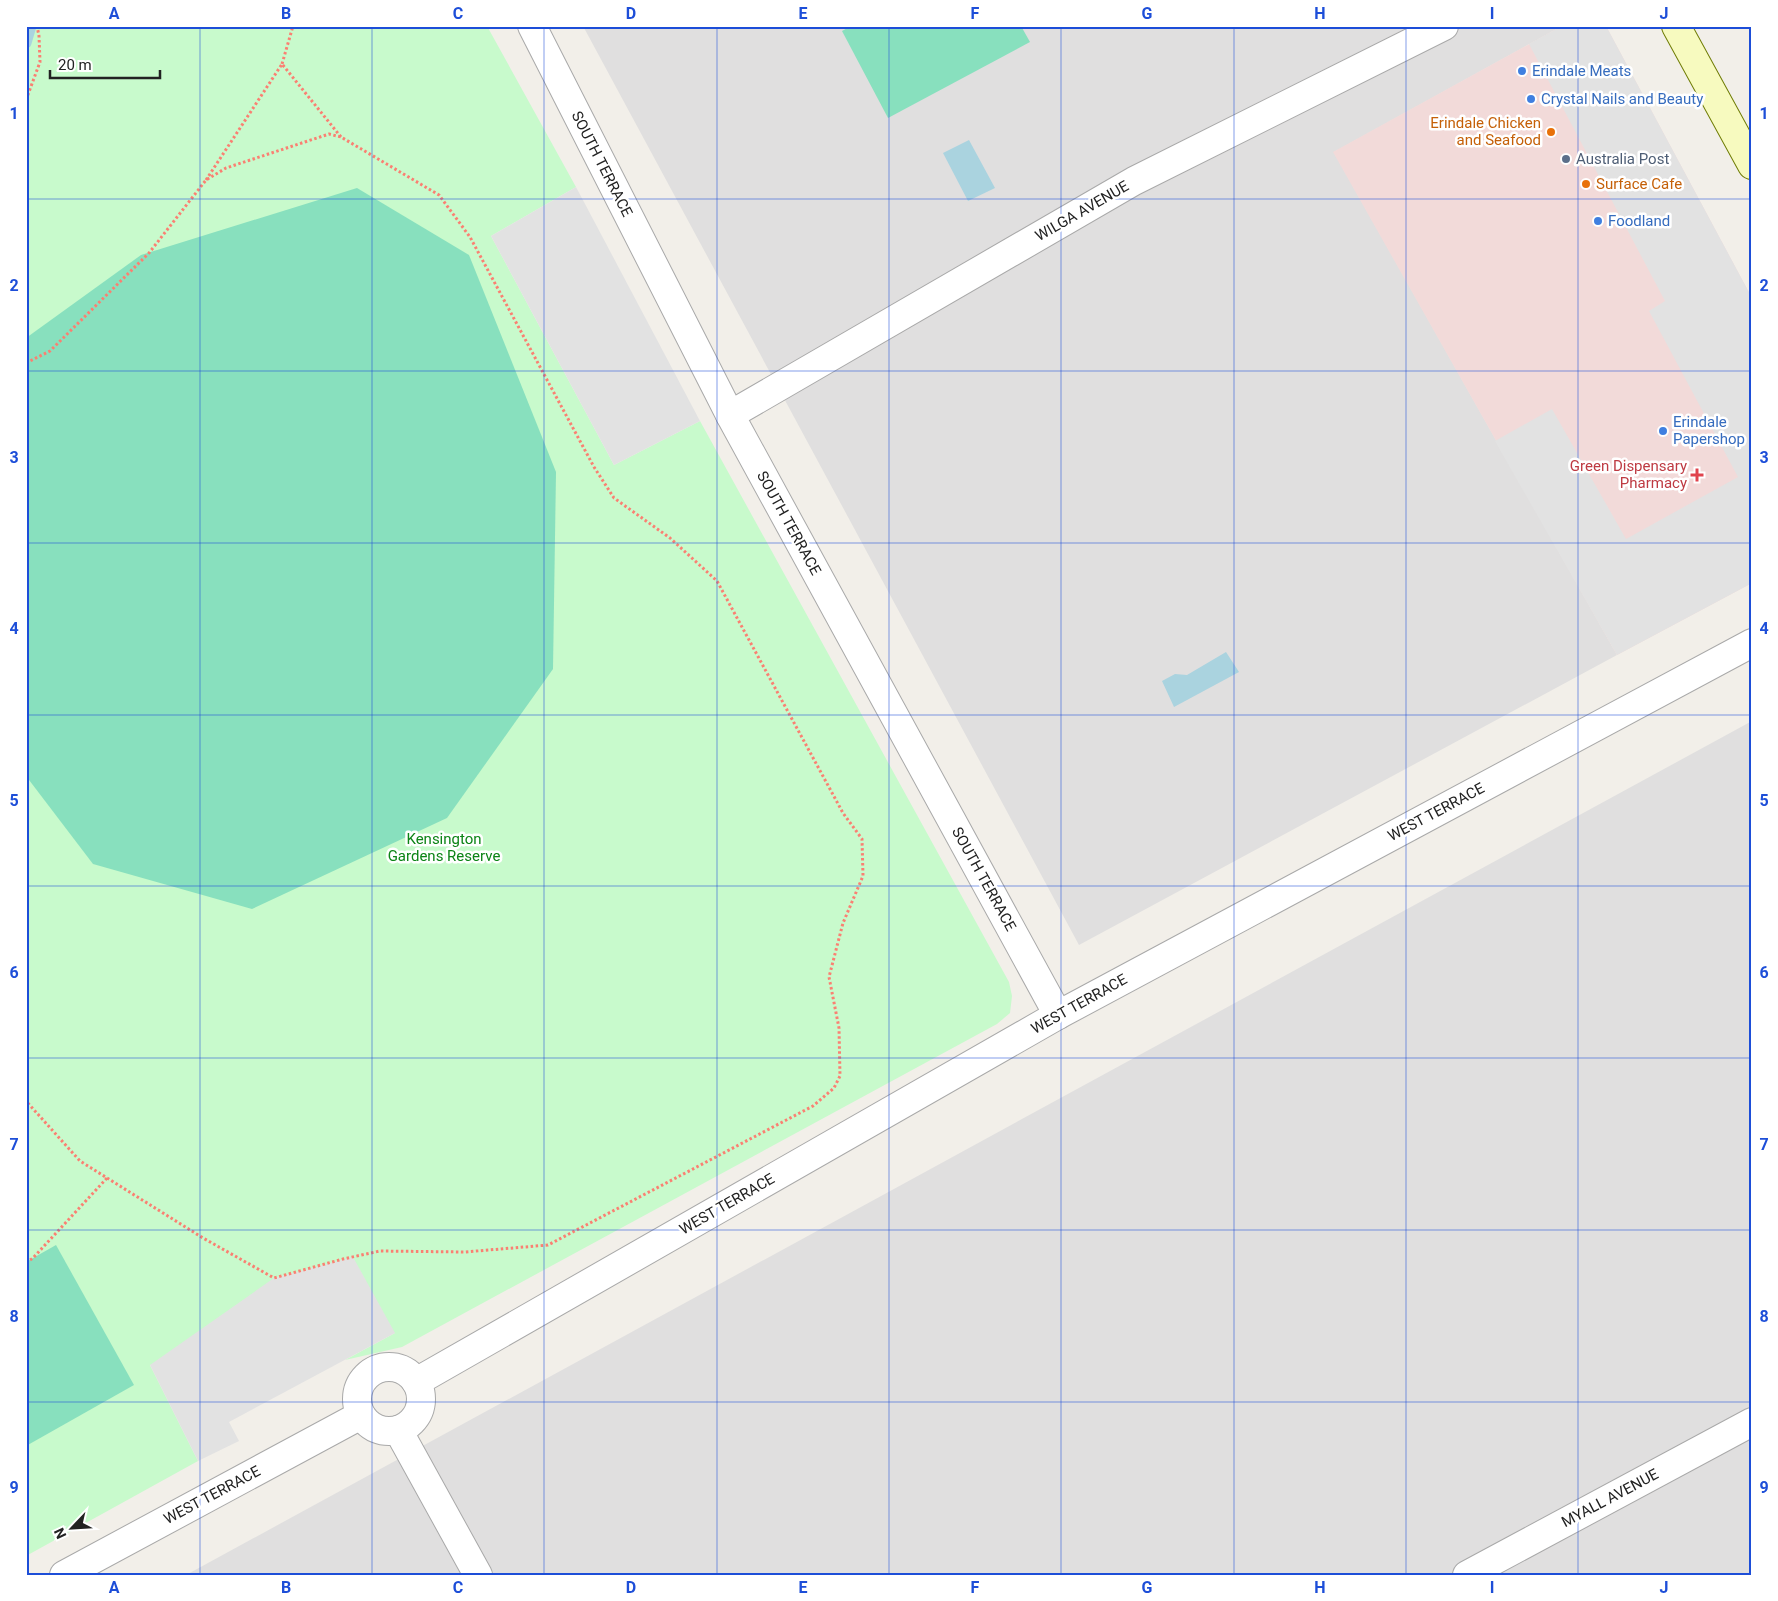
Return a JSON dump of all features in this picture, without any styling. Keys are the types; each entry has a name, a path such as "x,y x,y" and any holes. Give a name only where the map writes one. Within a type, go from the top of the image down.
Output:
{"main road":[{"path":"1676,26 1752,165"}],"street":[{"name":"SOUTH TERRACE","path":"532,26 730,415 1058,1015"},
{"name":"WILGA AVENUE","path":"730,415 1134,181 1444,26"},
{"name":"WEST TERRACE","path":"416,1382 1058,1015 1752,642"},
{"path":"386,1367 398,1368 408,1373 416,1382 421,1404 417,1416 408,1424 398,1430 387,1431 377,1429 368,1424 361,1415 357,1406 357,1395 360,1385 366,1376 386,1367"},
{"name":"WEST TERRACE","path":"64,1575 361,1415"},
{"name":"MYALL AVENUE","path":"1467,1575 1752,1422"},
{"path":"398,1430 478,1575"}],"path":[{"path":"27,100 40,62 37,26"},
{"path":"26,363 50,351 149,253 206,180 282,64 292,26"},
{"path":"282,64 342,137"},
{"path":"26,1101 80,1161 203,1238 274,1278 380,1251 465,1252 548,1245 813,1106 834,1088 840,1076 839,1028 829,977 843,923 863,876 862,839 844,813 717,581 670,538 614,498 594,467 470,237 439,195 342,137 329,134 226,168 206,180"},
{"path":"26,1263 33,1258 107,1178"}],"shaded area":[{"path":"583,26 1562,26 1334,152 1617,655 1079,945"},
{"path":"1562,26 1606,26 1752,298 1752,583 1617,655 1333,152"},
{"path":"1562,26 1606,26 1752,298 1752,583 1617,655 1495,441 1552,409 1626,539 1738,477 1649,311 1665,301 1529,44"},
{"path":"576,187 700,421 614,465 491,236"},
{"path":"1752,721 1752,1575 186,1575"},
{"path":"353,1257 395,1333 229,1422 239,1441 198,1461 150,1365 274,1278"}],"green space":[{"name":"Kensington Gardens Reserve","path":"26,26 487,26 576,187 491,236 614,465 700,421 1009,982 1012,996 1010,1013 997,1024 402,1347 345,1360 395,1333 150,1365 198,1461 26,1556"},
{"path":"851,26 1021,26 1030,42 888,118 842,31"},
{"path":"357,188 469,255 556,472 553,669 447,818 252,909 93,864 26,776 26,338 141,255"},
{"path":"56,1245 134,1385 26,1446 26,1262"}],"water":[{"path":"969,140 995,188 968,201 943,153"},
{"path":"1226,652 1239,672 1174,707 1162,681 1175,674 1187,675"}],"waterway":[{"path":"26,43 31,26"}],"place":[{"name":"Erindale Meats","path":"1522,71"},
{"name":"Crystal Nails and Beauty","path":"1531,99"},
{"name":"Erindale Chicken and Seafood","path":"1551,132"},
{"name":"Australia Post","path":"1566,159"},
{"name":"Surface Cafe","path":"1586,184"},
{"name":"Foodland","path":"1598,221"},
{"name":"Erindale Papershop","path":"1663,431"},
{"name":"Green Dispensary Pharmacy","path":"1697,475"}]}
